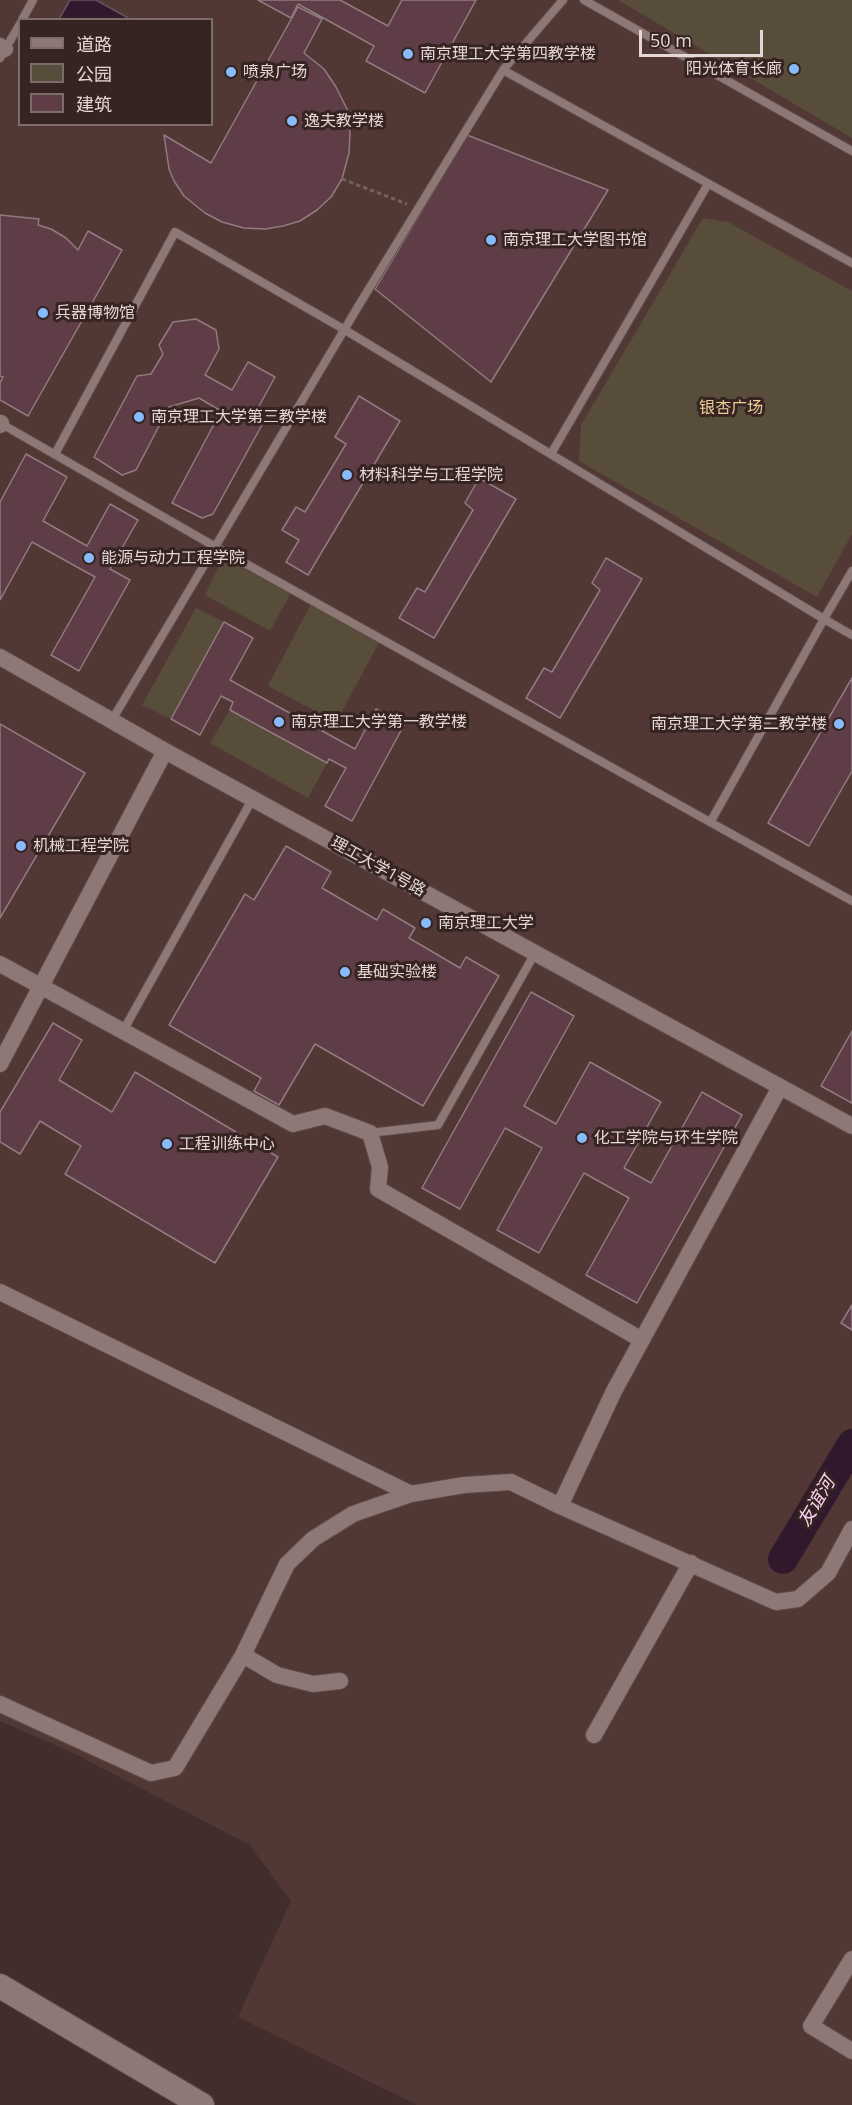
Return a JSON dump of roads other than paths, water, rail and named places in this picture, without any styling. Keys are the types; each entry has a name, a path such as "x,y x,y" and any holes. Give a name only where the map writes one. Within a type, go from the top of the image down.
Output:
{"street":[{"name":"理工大学1号路","path":"0,657 165,751 852,1126"},
{"path":"0,1064 165,751"},
{"path":"0,964 293,1124 325,1116 370,1133 380,1167 378,1189 642,1340"},
{"path":"560,1506 614,1391 780,1087"},
{"path":"0,1292 411,1494"},
{"path":"0,1704 151,1773 175,1768 243,1655 287,1564 313,1539 353,1514 411,1494 464,1485 511,1482 776,1602 798,1599 828,1573 852,1529"},
{"path":"594,1735 692,1563"},
{"path":"243,1655 277,1676 313,1684 340,1681"},
{"path":"852,1959 811,2026 852,2051"},
{"path":"0,1986 202,2105"}],"lane":[{"path":"23,18 33,0"},
{"path":"112,720 214,546 503,70 563,0"},
{"path":"584,0 852,151"},
{"path":"2,51 18,27"},
{"path":"503,70 852,263"},
{"path":"551,454 708,184"},
{"path":"55,454 175,232 345,330 852,635"},
{"path":"0,424 214,546 852,901"},
{"path":"711,821 852,571"},
{"path":"123,1031 253,798"},
{"path":"370,1133 438,1125 535,953"}],"waterway":[{"name":"友谊河","path":"783,1559 852,1444"}],"place":[{"name":"南京理工大学第四教学楼","path":"408,54"},
{"name":"阳光体育长廊","path":"794,69"},
{"name":"喷泉广场","path":"231,72"},
{"name":"逸夫教学楼","path":"292,121"},
{"name":"南京理工大学图书馆","path":"491,240"},
{"name":"兵器博物馆","path":"43,313"},
{"name":"南京理工大学第三教学楼","path":"139,417"},
{"name":"材料科学与工程学院","path":"347,475"},
{"name":"能源与动力工程学院","path":"89,558"},
{"name":"南京理工大学第一教学楼","path":"279,722"},
{"name":"南京理工大学第二教学楼","path":"839,724"},
{"name":"机械工程学院","path":"21,846"},
{"name":"南京理工大学","path":"426,923"},
{"name":"基础实验楼","path":"345,972"},
{"name":"化工学院与环生学院","path":"582,1138"},
{"name":"工程训练中心","path":"167,1144"}],"park label":[{"name":"银杏广场","path":"731,408"}]}
